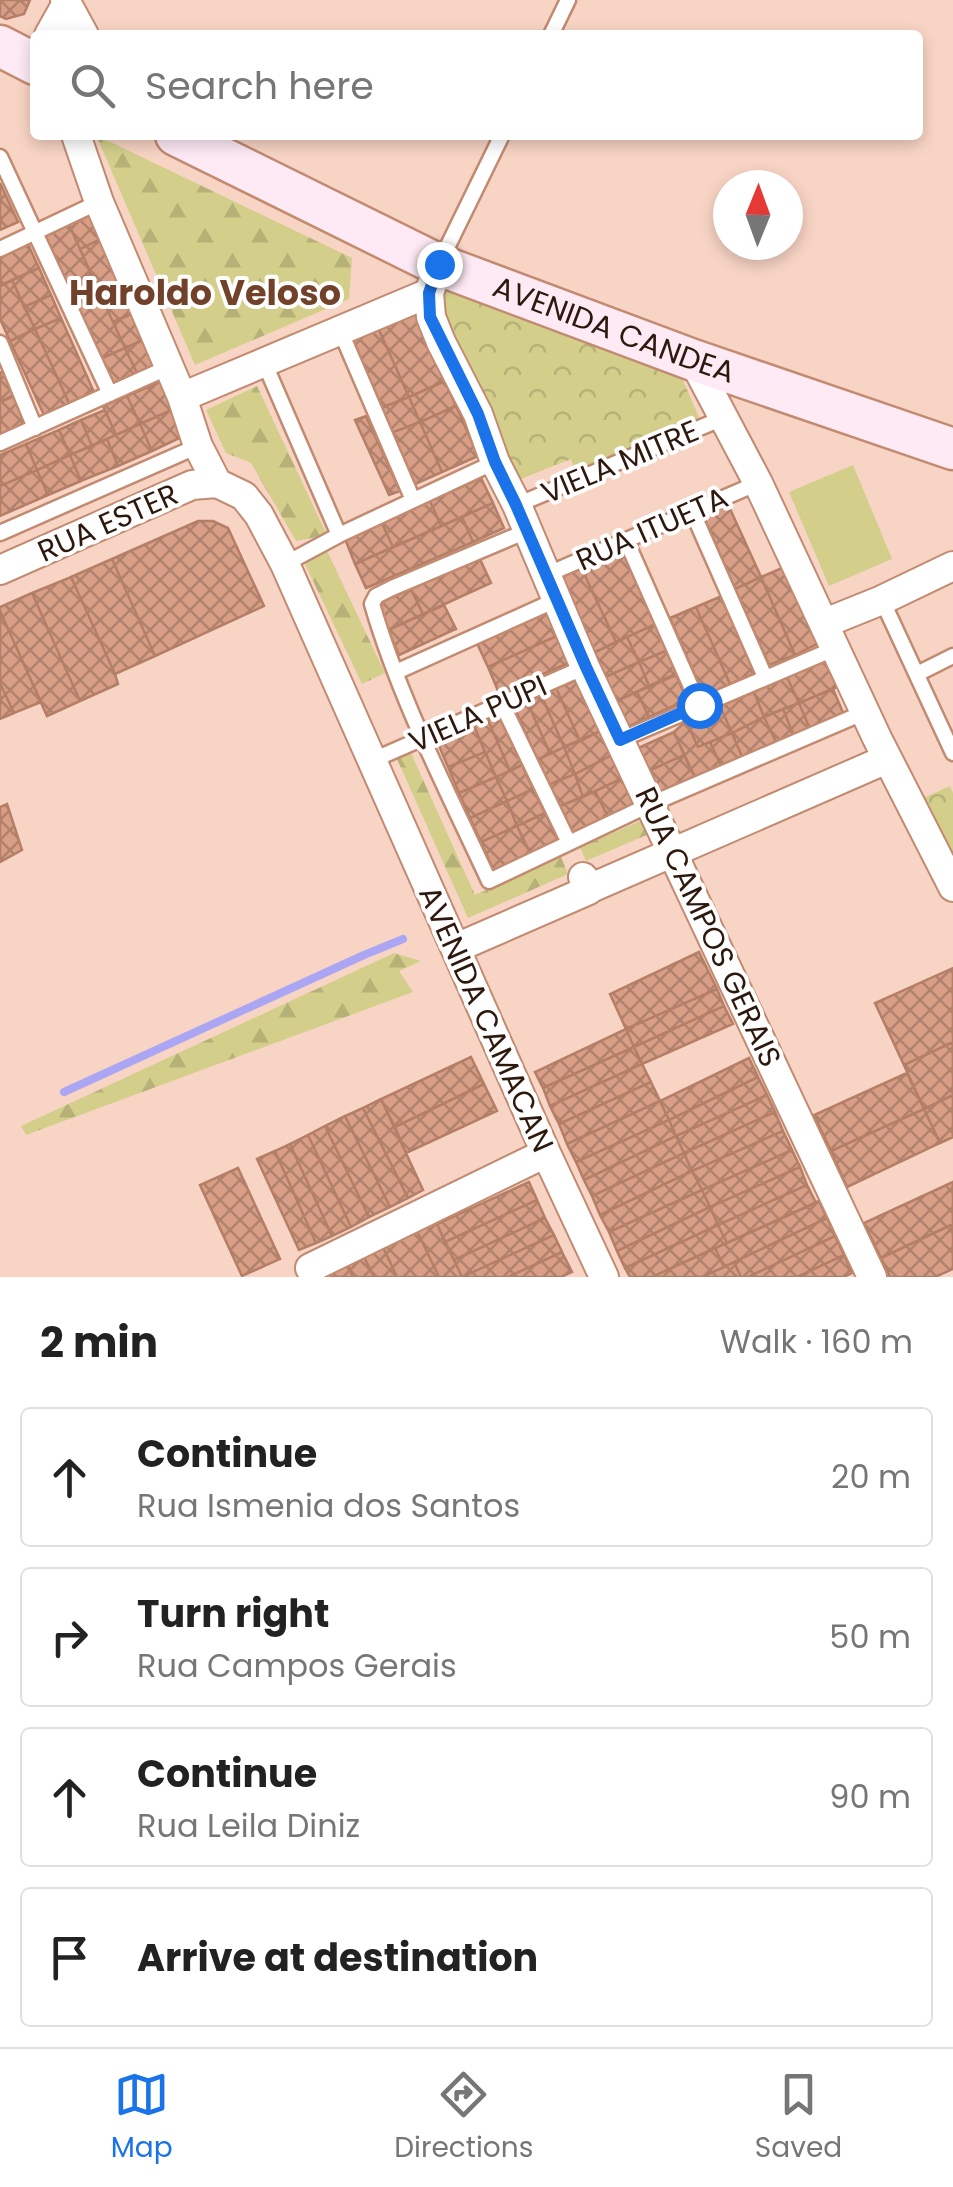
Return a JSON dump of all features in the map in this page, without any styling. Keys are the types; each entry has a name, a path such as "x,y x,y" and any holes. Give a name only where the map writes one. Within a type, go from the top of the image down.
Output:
{"main road":[{"name":"AVENIDA CANDEA","path":"185,140 434,279 694,360 953,449"}],"street":[{"path":"47,30 66,2 81,30"},
{"path":"78,140 99,202 182,396 198,446 217,483"},
{"path":"182,396 340,330 434,279"},
{"name":"RUA CAMPOS GERAIS","path":"434,279 430,317 478,414 495,462 586,667 872,1277"},
{"path":"694,360 758,483 887,759 953,887"},
{"name":"RUA ESTER","path":"2,562 192,485 217,483"},
{"name":"AVENIDA CAMACAN","path":"217,483 244,496 259,515 285,564 604,1277"},
{"path":"831,635 882,600 953,566"},
{"path":"456,948 589,890 583,877 591,888 887,759"},
{"path":"310,1268 546,1154"}],"lane":[{"path":"553,30 568,0"},
{"path":"434,279 500,140"},
{"path":"0,157 110,394"},
{"path":"0,249 99,202"},
{"path":"340,330 413,500"},
{"path":"0,344 35,428"},
{"path":"264,362 339,536"},
{"path":"0,444 169,367"},
{"name":"VIELA MITRE","path":"396,672 372,604 376,596 724,418"},
{"path":"0,533 198,446"},
{"path":"285,564 495,462"},
{"name":"RUA ITUETA","path":"396,672 551,588 626,540 758,483"},
{"path":"692,511 765,677"},
{"path":"626,540 699,705"},
{"path":"882,600 951,743"},
{"path":"620,740 765,677 831,635"},
{"path":"917,674 953,656"},
{"name":"VIELA PUPI","path":"370,761 586,667"},
{"path":"396,672 422,738 489,881 651,804 865,712"},
{"path":"502,704 570,843"}],"green space":[{"path":"98,140 106,140 352,258 349,299 195,365"},
{"path":"450,291 680,373 701,422 575,473 571,459 516,481 430,300"},
{"path":"257,386 327,535 296,541 251,463 226,453 206,410"},
{"path":"853,465 892,559 829,586 789,492"},
{"path":"327,551 385,673 362,684 304,562"},
{"path":"411,753 475,895 561,857 568,874 468,918 397,759"},
{"path":"950,786 953,793 953,871 919,800"},
{"path":"643,820 649,834 586,861 580,847"},
{"path":"394,953 421,961 399,971 413,992 26,1135 21,1126"}],"building":[{"path":"0,0 30,0 24,14 6,19 0,16"},
{"path":"0,183 18,222 0,230"},
{"path":"89,213 101,239 80,249 68,222"},
{"path":"68,222 91,274 64,286 41,235"},
{"path":"101,239 124,287 102,298 80,249"},
{"path":"27,242 39,268 0,286 0,255"},
{"path":"39,268 51,295 24,307 12,280"},
{"path":"91,274 125,348 98,360 64,286"},
{"path":"12,280 35,329 10,341 0,319 0,286"},
{"path":"124,287 136,312 113,322 102,298"},
{"path":"51,295 61,318 35,329 24,307"},
{"path":"412,305 445,381 409,397 375,321"},
{"path":"136,312 148,338 125,348 113,322"},
{"path":"61,318 94,392 69,403 35,329"},
{"path":"375,321 409,397 381,408 347,332"},
{"path":"35,329 69,403 44,415 10,341"},
{"path":"148,338 159,363 137,373 125,348"},
{"path":"125,348 137,373 109,385 98,360"},
{"path":"6,370 17,394 0,402 0,373"},
{"path":"162,381 174,409 140,424 127,396"},
{"path":"445,381 456,406 420,422 409,397"},
{"path":"14,396 27,422 0,435 0,402"},
{"path":"127,396 140,424 116,435 103,406"},
{"path":"409,397 420,422 391,433 381,408"},
{"path":"456,406 478,456 442,472 420,422"},
{"path":"174,409 186,435 152,451 140,424"},
{"path":"105,410 116,435 92,446 81,420"},
{"path":"366,416 400,491 389,495 355,420"},
{"path":"81,420 92,446 70,455 59,430"},
{"path":"420,422 442,472 415,484 391,433"},
{"path":"140,424 152,451 118,466 107,439"},
{"path":"59,430 70,455 37,470 26,444"},
{"path":"107,439 118,466 81,481 70,455"},
{"path":"26,444 37,470 0,486 0,455"},
{"path":"70,455 81,481 48,495 37,470"},
{"path":"37,470 48,495 0,516 0,486"},
{"path":"481,478 493,503 441,526 430,501"},
{"path":"726,500 761,577 735,589 701,511"},
{"path":"430,501 441,526 393,547 382,523"},
{"path":"493,503 504,528 473,542 462,517"},
{"path":"462,517 473,542 366,588 355,564"},
{"path":"198,521 213,521 228,528 264,606 155,656 112,559"},
{"path":"382,523 393,547 355,564 345,539"},
{"path":"621,548 656,624 616,642 581,567"},
{"path":"479,557 491,583 423,614 411,589"},
{"path":"112,559 155,656 115,674 71,577"},
{"path":"787,566 821,642 795,655 761,577"},
{"path":"581,567 616,642 591,654 556,579"},
{"path":"71,577 118,684 80,701 32,593"},
{"path":"761,577 795,655 769,665 735,589"},
{"path":"411,589 423,614 388,630 376,604"},
{"path":"32,593 80,701 47,716 0,611 0,607"},
{"path":"722,596 756,673 730,684 696,607"},
{"path":"444,605 456,629 399,655 388,630"},
{"path":"696,607 730,684 704,696 670,618"},
{"path":"547,609 559,635 488,667 476,641"},
{"path":"0,611 41,702 14,713 0,683"},
{"path":"656,624 668,650 639,662 627,637"},
{"path":"559,635 571,662 499,693 488,667"},
{"path":"627,637 639,662 603,678 591,654"},
{"path":"668,650 678,673 649,686 639,662"},
{"path":"825,660 837,687 799,703 787,677"},
{"path":"639,662 649,686 614,702 603,678"},
{"path":"676,675 687,700 649,717 637,692"},
{"path":"787,677 799,703 764,717 754,692"},
{"path":"580,679 603,730 580,741 556,688"},
{"path":"0,683 14,713 0,719"},
{"path":"556,688 580,741 564,747 541,695"},
{"path":"833,689 844,715 810,729 799,703"},
{"path":"637,692 649,717 625,728 614,702"},
{"path":"754,692 764,717 732,733 720,706"},
{"path":"541,695 564,747 550,754 527,701"},
{"path":"527,701 550,754 537,760 514,706"},
{"path":"799,703 810,729 794,736 783,709"},
{"path":"720,706 732,733 698,747 686,721"},
{"path":"783,709 794,736 777,744 764,717"},
{"path":"499,715 522,765 510,771 488,720"},
{"path":"764,717 777,744 743,759 732,733"},
{"path":"488,720 510,771 496,777 474,726"},
{"path":"686,721 698,747 710,742 722,768 696,780 674,732"},
{"path":"474,726 485,752 448,767 437,741"},
{"path":"603,730 614,754 575,774 564,747"},
{"path":"674,732 684,755 644,773 634,750"},
{"path":"732,733 743,759 722,768 710,742"},
{"path":"564,747 575,774 548,785 537,760"},
{"path":"485,752 496,777 459,793 448,767"},
{"path":"614,754 625,777 583,797 575,774"},
{"path":"684,755 696,780 657,799 644,773"},
{"path":"522,765 533,789 507,801 496,777"},
{"path":"575,774 583,797 558,807 548,785"},
{"path":"496,777 507,801 470,818 459,793"},
{"path":"625,777 638,804 608,817 595,791"},
{"path":"533,789 545,813 517,826 507,801"},
{"path":"595,791 608,817 570,834 558,807"},
{"path":"507,801 517,826 481,842 470,818"},
{"path":"7,804 22,850 0,862 0,807"},
{"path":"545,813 559,843 531,855 517,826"},
{"path":"517,826 531,855 494,871 481,842"},
{"path":"699,952 717,989 626,1029 610,994"},
{"path":"953,968 953,1042 904,1065 875,1003"},
{"path":"717,989 724,1006 634,1047 626,1029"},
{"path":"724,1006 733,1024 642,1064 634,1047"},
{"path":"626,1029 634,1047 543,1088 535,1072"},
{"path":"953,1042 953,1095 924,1109 904,1065"},
{"path":"634,1047 642,1064 550,1106 543,1088"},
{"path":"471,1057 484,1084 395,1127 381,1099"},
{"path":"749,1058 758,1077 669,1120 660,1101"},
{"path":"642,1064 651,1082 559,1124 550,1106"},
{"path":"907,1073 924,1109 831,1151 814,1115"},
{"path":"758,1077 767,1095 676,1136 669,1120"},
{"path":"651,1082 660,1101 567,1144 559,1124"},
{"path":"484,1084 497,1111 406,1153 395,1127"},
{"path":"767,1095 775,1112 684,1153 676,1136"},
{"path":"953,1095 953,1137 940,1143 924,1109"},
{"path":"381,1099 423,1190 408,1198 363,1108"},
{"path":"660,1101 669,1120 576,1162 567,1144"},
{"path":"363,1108 408,1198 390,1207 345,1116"},
{"path":"924,1109 940,1143 847,1187 831,1151"},
{"path":"775,1112 783,1131 692,1171 684,1153"},
{"path":"345,1116 390,1207 369,1217 325,1126"},
{"path":"669,1120 676,1136 584,1180 576,1162"},
{"path":"325,1126 369,1217 351,1227 308,1135"},
{"path":"783,1131 792,1150 702,1190 692,1171"},
{"path":"308,1135 351,1227 332,1236 290,1144"},
{"path":"676,1136 684,1153 592,1196 584,1180"},
{"path":"290,1144 332,1236 316,1243 275,1151"},
{"path":"792,1150 800,1167 710,1207 702,1190"},
{"path":"275,1151 316,1243 299,1250 257,1159"},
{"path":"684,1153 692,1171 600,1215 592,1196"},
{"path":"800,1167 807,1185 718,1225 710,1207"},
{"path":"238,1168 280,1259 242,1276 200,1185"},
{"path":"692,1171 702,1190 609,1232 600,1215"},
{"path":"529,1182 537,1200 445,1242 437,1224"},
{"path":"953,1182 953,1224 881,1258 864,1223"},
{"path":"807,1185 816,1203 727,1243 718,1225"},
{"path":"702,1190 710,1207 617,1251 609,1232"},
{"path":"537,1200 545,1218 454,1260 445,1242"},
{"path":"819,1201 827,1218 724,1267 715,1248"},
{"path":"710,1207 718,1225 625,1268 617,1251"},
{"path":"545,1218 554,1235 462,1277 454,1260"},
{"path":"827,1218 835,1236 741,1277 734,1262"},
{"path":"435,1222 462,1277 439,1277 417,1231"},
{"path":"953,1224 953,1269 935,1277 890,1277 881,1258"},
{"path":"718,1225 727,1243 652,1277 630,1277 625,1268"},
{"path":"417,1231 439,1277 397,1277 383,1247"},
{"path":"554,1235 562,1252 508,1277 462,1277"},
{"path":"835,1236 844,1255 797,1277 748,1277"},
{"path":"383,1247 397,1277 374,1277 364,1257"},
{"path":"715,1248 724,1267 702,1277 652,1277"},
{"path":"562,1252 572,1272 561,1277 508,1277"},
{"path":"844,1255 852,1273 844,1277 797,1277"},
{"path":"364,1257 374,1277 353,1277 347,1264"},
{"path":"734,1262 741,1277 702,1277 724,1267"},
{"path":"347,1264 353,1277 331,1277 329,1273"}],"waterway":[{"path":"64,1092 403,939"}],"district":[{"name":"Haroldo Veloso","path":"205,293"}],"route":[{"path":"439,264 429,293 430,317 478,414 495,462 620,740 699,705"}]}
